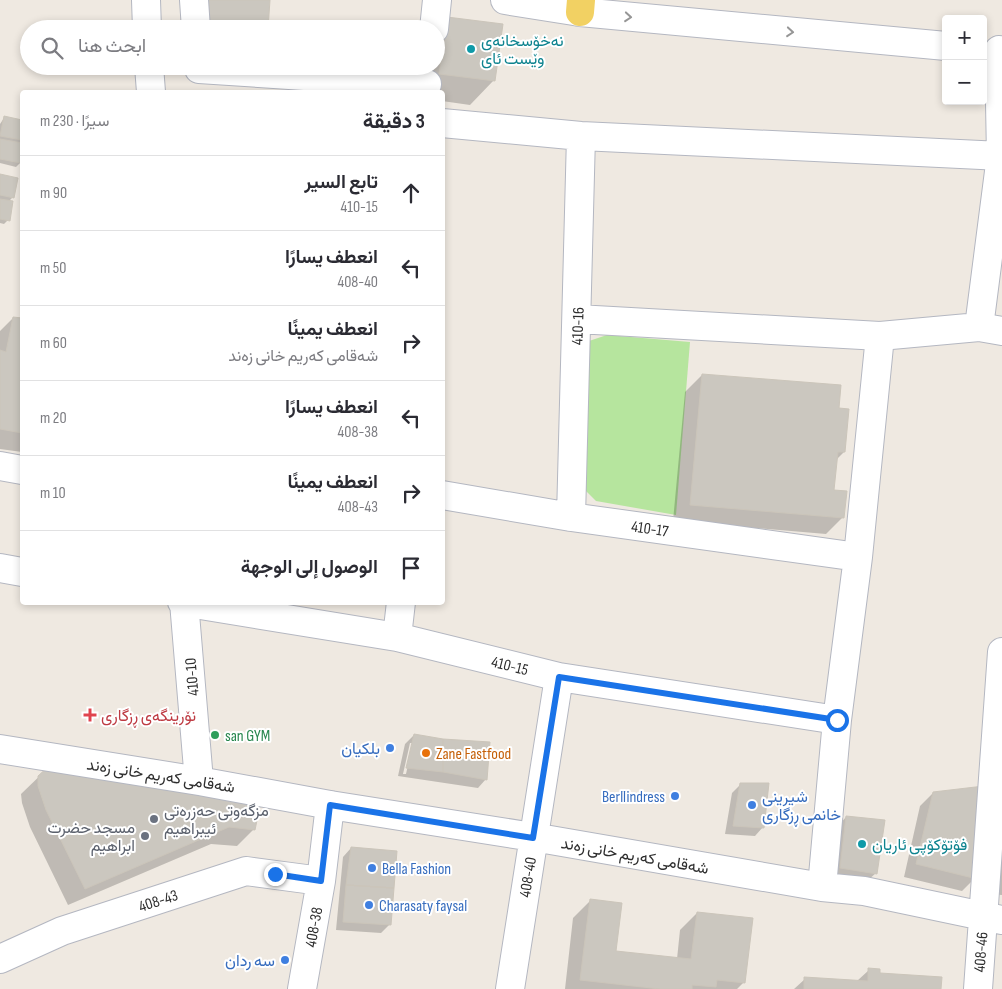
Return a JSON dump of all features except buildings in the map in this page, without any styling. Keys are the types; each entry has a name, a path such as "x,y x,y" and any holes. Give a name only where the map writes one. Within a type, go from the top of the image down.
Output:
{"street":[{"path":"146,0 147,20"},
{"path":"194,0 195,20"},
{"path":"435,20 437,0"},
{"path":"505,0 580,6 942,46"},
{"path":"577,319 880,336 990,329 1002,156 995,49"},
{"path":"150,75 151,90"},
{"path":"199,76 428,81"},
{"path":"445,123 581,136 1002,156"},
{"name":"410-16","path":"571,517 581,136"},
{"path":"822,887 837,720 858,557 880,336"},
{"path":"0,466 20,470"},
{"name":"410-17","path":"445,496 571,517 858,557"},
{"path":"0,568 20,572"},
{"name":"410-10","path":"183,605 199,781"},
{"name":"410-15","path":"196,605 397,637 559,677 837,720"},
{"path":"397,637 401,605"},
{"name":"408-46","path":"978,989 992,918 1002,652"},
{"name":"408-40","path":"510,989 559,677"},
{"name":"شەقامی کەریم خانی زەند","path":"0,749 822,887 864,891 992,918"},
{"name":"408-38","path":"302,989 321,881 330,805"},
{"name":"408-43","path":"0,959 62,931 246,871 321,881"}],"green space":[{"path":"607,335 690,342 676,515 596,501 583,488 589,341"}],"place":[{"name":"نەخۆسخانەی وێست ئای","path":"471,49"},
{"name":"نۆرینگەی ڕزگاری","path":"90,715"},
{"name":"san GYM","path":"215,735"},
{"name":"بلکیان","path":"390,748"},
{"name":"Zane Fastfood","path":"426,753"},
{"name":"Berllindress","path":"675,796"},
{"name":"شیرینی خانمی ڕزگاری","path":"752,805"},
{"name":"مزگەوتی حەزرەتی ئیبراهیم","path":"154,819"},
{"name":"مسجد حضرت ابراهیم","path":"145,836"},
{"name":"فۆتۆکۆپی ئاریان","path":"862,844"},
{"name":"Bella Fashion","path":"372,868"},
{"name":"Charasaty faysal","path":"369,905"},
{"name":"سه ردان","path":"285,960"}],"route":[{"path":"275,874 321,881 330,805 533,838 559,677 837,720"}]}
